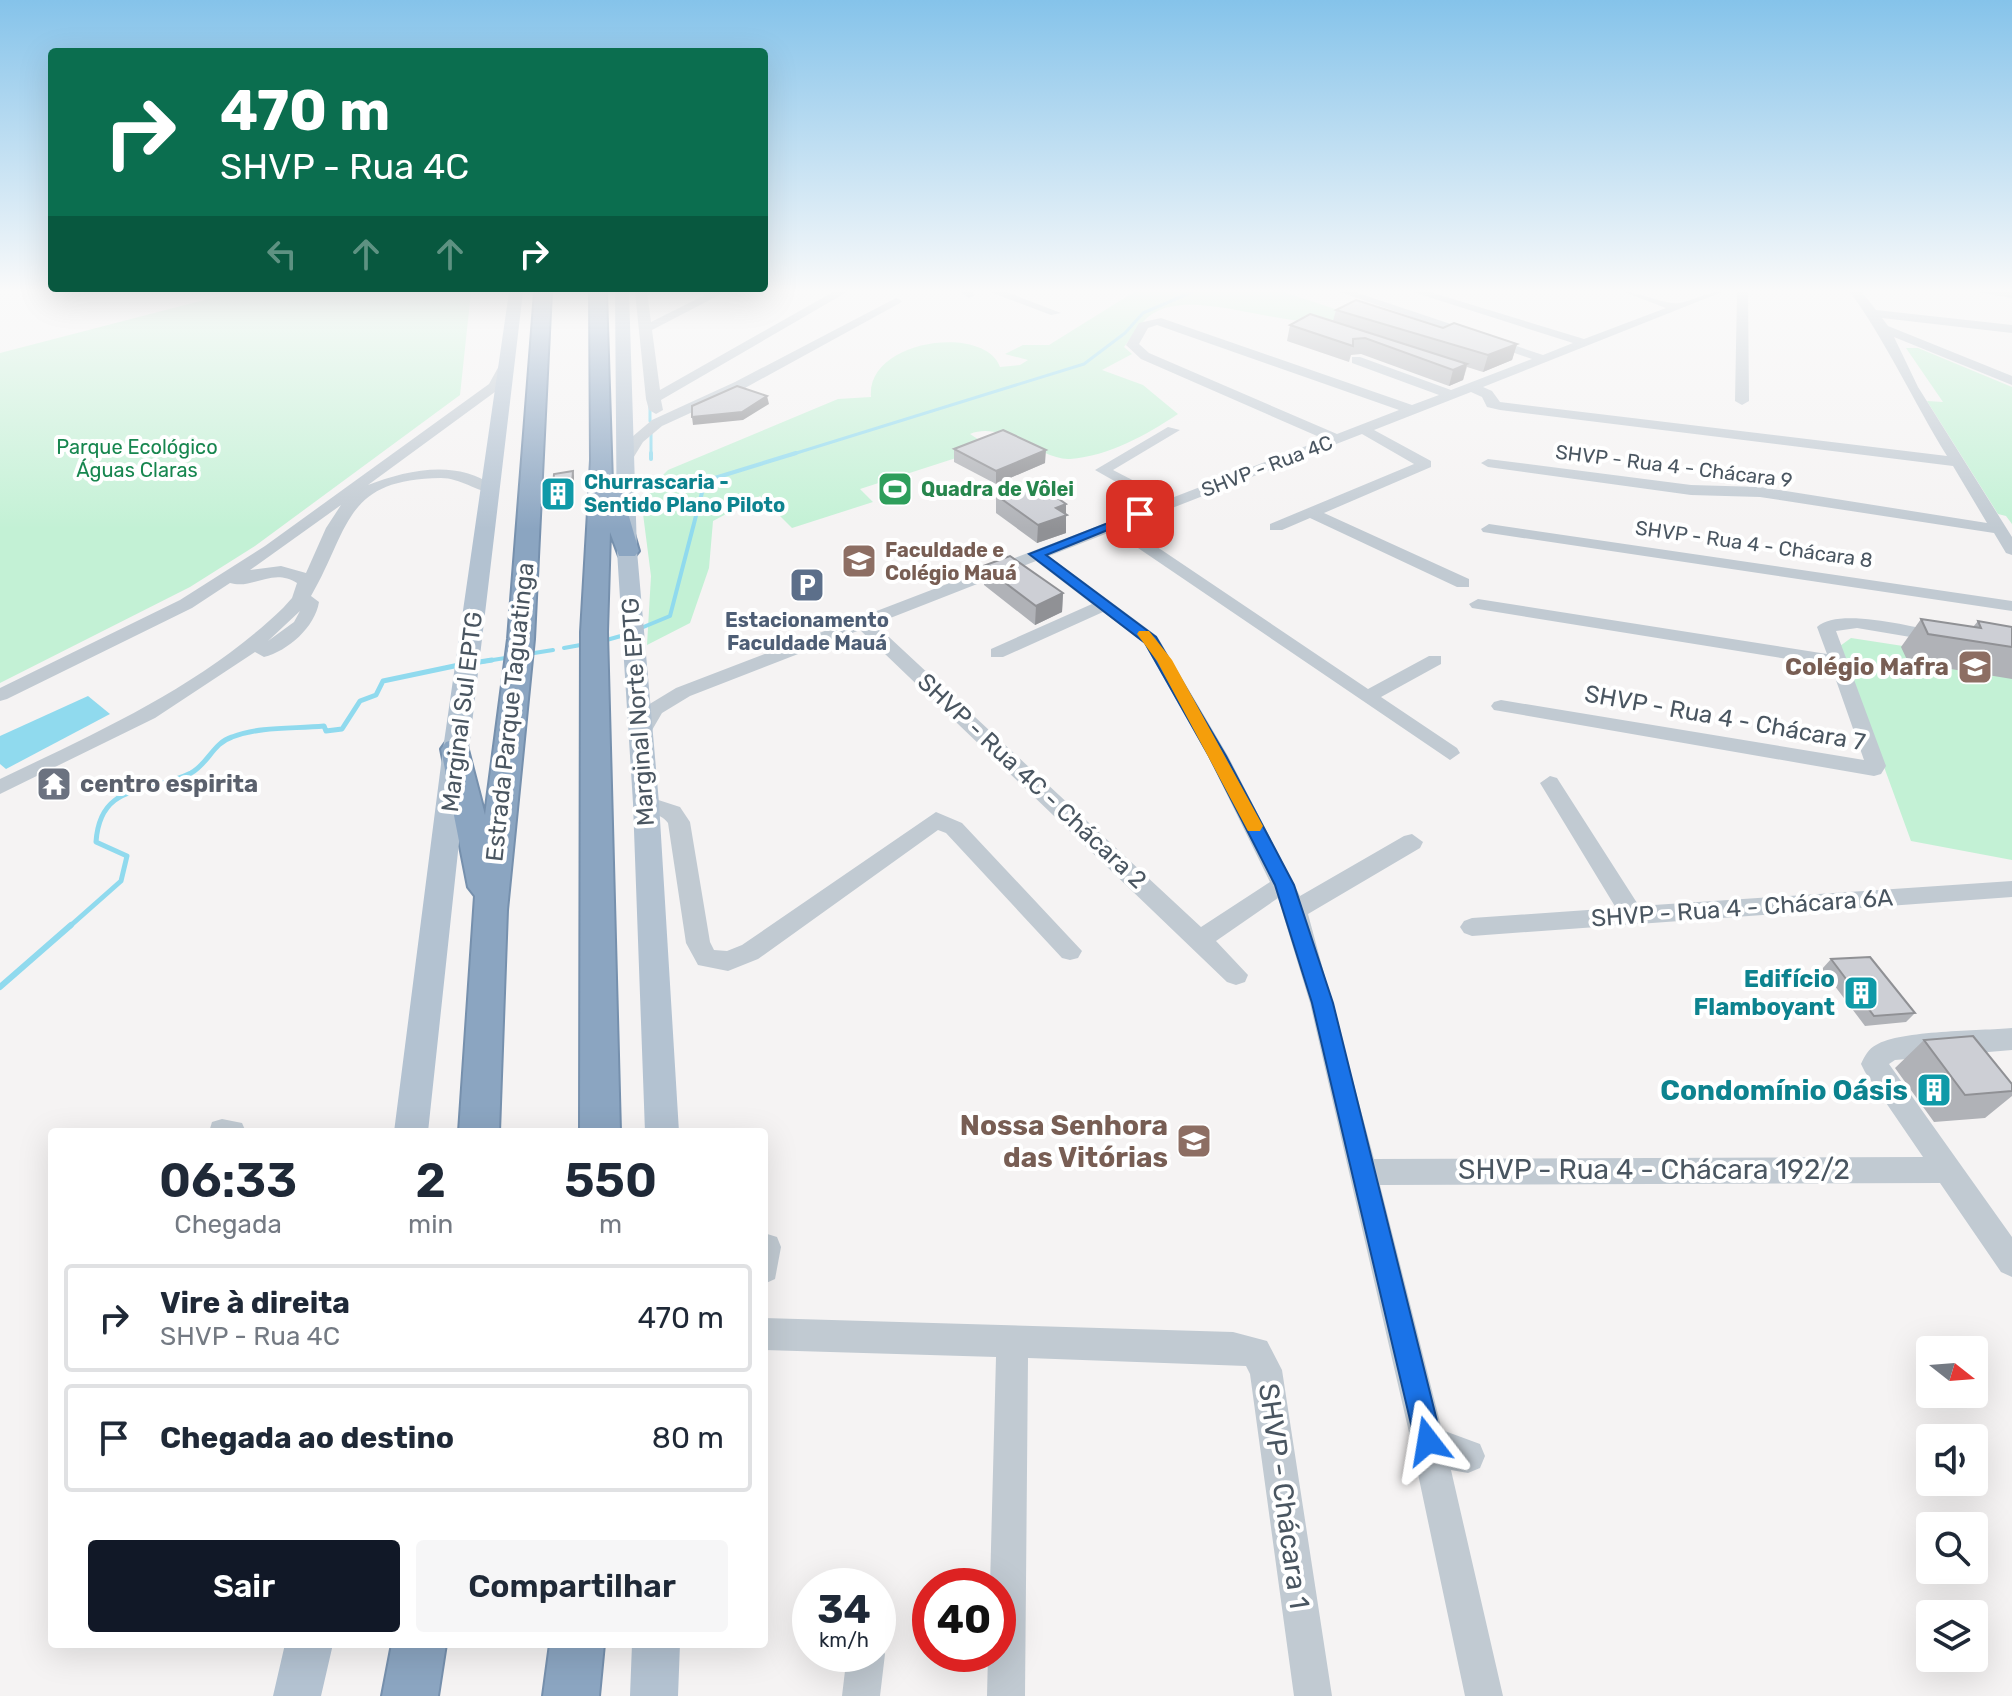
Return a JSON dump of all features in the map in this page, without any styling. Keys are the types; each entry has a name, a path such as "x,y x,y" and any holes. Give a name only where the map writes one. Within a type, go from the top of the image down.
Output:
{"highway":[{"name":"Estrada Parque Taguatinga","path":"479,1128 490,910 521,639 538,371"},
{"path":"600,371 602,460 594,646 600,1128"},
{"path":"602,460 627,551"},
{"path":"456,749 490,910"},
{"path":"410,1696 418,1648"},
{"path":"571,1696 577,1648"}],"main road":[{"name":"Marginal Sul EPTG","path":"411,1128 503,371"},
{"name":"Marginal Norte EPTG","path":"624,371 630,617 646,803 662,1128"},
{"path":"297,1696 308,1648"},
{"path":"654,1696 656,1648"}],"street":[{"path":"186,604 271,549 494,386 502,371"},
{"path":"649,371 657,423"},
{"path":"653,399 702,371"},
{"path":"627,457 637,440 657,423 767,371"},
{"path":"1180,371 1336,439"},
{"path":"1301,371 1412,410"},
{"path":"1387,371 1452,395"},
{"name":"SHVP - Rua 4C","path":"641,732 655,709 683,692 1513,371"},
{"path":"1742,371 1742,401"},
{"path":"1904,371 2012,550"},
{"path":"1988,371 2012,381"},
{"path":"1459,372 1481,384 1492,404 1500,406 1957,462"},
{"path":"1276,527 1426,464 1362,429"},
{"path":"1167,504 1102,470 1173,430"},
{"name":"SHVP - Rua 4 - Chácara 9","path":"1488,463 1691,490 1760,492 1998,529"},
{"path":"0,787 192,687 245,652 301,598 341,515 362,494 403,479 442,474 474,480 488,489"},
{"path":"1312,513 1463,583"},
{"path":"1114,525 1450,753"},
{"name":"SHVP - Rua 4 - Chácara 8","path":"1489,529 2012,606"},
{"path":"1036,554 1143,633 1158,650 1295,910 1322,1003 1428,1441 1452,1453 1468,1456 1455,1461 1437,1481 1484,1696"},
{"path":"0,695 238,578 281,570 297,574 306,581 301,598"},
{"path":"0,796 175,706 256,658 303,624 310,602 301,598"},
{"path":"1478,604 1836,661"},
{"path":"997,653 1105,605"},
{"name":"SHVP - Rua 4C - Chácara 2","path":"863,623 1236,975"},
{"name":"SHVP - Rua 4 - Chácara 7","path":"1501,706 1874,769 1876,766 1826,627 1832,623 1857,623 1959,640"},
{"path":"1367,697 1435,660"},
{"path":"635,677 660,693 683,692"},
{"path":"1550,783 1633,916"},
{"path":"646,803 672,812 679,822 698,943 707,958 728,961 750,952 936,820 954,828 1070,951"},
{"path":"1295,910 1412,842"},
{"path":"1200,940 1258,898 1284,885"},
{"name":"SHVP - Rua 4 - Chácara 6A","path":"1472,927 1764,904 2012,889"},
{"path":"2012,1039 1895,1049 1883,1053 1874,1064 2012,1262"},
{"name":"SHVP - Rua 4 - Chácara 192/2","path":"1363,1172 1945,1170"},
{"name":"SHVP - Chácara 1","path":"768,1334 1245,1348 1256,1352 1265,1362 1313,1696"},
{"path":"1006,1696 1012,1343"},
{"path":"861,1696 864,1672"}],"green space":[{"name":"Parque Ecológico Águas Claras","path":"0,371 463,371 460,395 255,546 190,587 0,683"},
{"path":"879,371 1105,371 1143,385 1178,414 1127,443 1099,454 1070,459 1048,454 996,432 970,434 990,447 860,489 873,502 792,528 760,496 713,521 709,568 690,623 647,645 651,576 642,506 652,486 668,470 838,399 871,397 874,377"},
{"path":"1922,371 1974,371 2012,387 2012,524 2006,516 1998,514 1927,401 1943,402"},
{"path":"1851,638 2007,662 2012,672 2012,860 1911,841 1840,646"}],"water":[{"path":"88,696 110,714 6,769 0,764 0,736"}],"building":[{"path":"737,386 767,396 742,412 692,417 692,406"},
{"path":"1003,430 1046,450 996,471 954,449"},
{"path":"573,471 572,484 553,486 554,474"},
{"path":"1024,485 1044,499 1053,495 1066,504 1056,508 1067,515 1038,525 996,495"},
{"path":"1010,556 1063,593 1036,606 983,566"},
{"path":"1921,619 1981,628 1978,621 2012,627 2012,647 1928,634"},
{"path":"1870,957 1915,1013 1874,1016 1831,959"},
{"path":"1973,1036 2012,1084 2012,1091 1965,1095 1924,1040"}],"waterway":[{"path":"790,455 1061,371"},
{"path":"650,406 650,421"},
{"path":"651,432 651,459"},
{"path":"641,628 670,616 705,481 796,453"},
{"path":"603,641 628,634"},
{"path":"564,648 586,644"},
{"path":"528,654 553,650"},
{"path":"480,662 511,657"},
{"path":"473,663 492,660"},
{"path":"69,927 121,881 127,856 96,842 100,822 107,808 117,799 129,792 191,773 225,740 243,733 324,726 326,731 342,729 360,701 376,695 383,681 459,665"},
{"path":"0,987 71,925"}],"slow traffic":[{"path":"1144,634 1164,660 1254,826"}],"place":[{"name":"Quadra de Vôlei","path":"895,489"},
{"name":"Churrascaria - Sentido Plano Piloto","path":"558,494"},
{"name":"Faculdade e Colégio Mauá","path":"859,561"},
{"name":"Estacionamento Faculdade Mauá","path":"807,585"},
{"name":"Colégio Mafra","path":"1975,667"},
{"name":"centro espirita","path":"54,784"},
{"name":"Edifício Flamboyant","path":"1861,993"},
{"name":"Condomínio Oásis","path":"1934,1090"},
{"name":"Nossa Senhora das Vitórias","path":"1194,1141"}],"route":[{"path":"1140,514 1036,554 1151,640 1218,756 1284,885 1295,910 1322,1003 1428,1441"}]}
